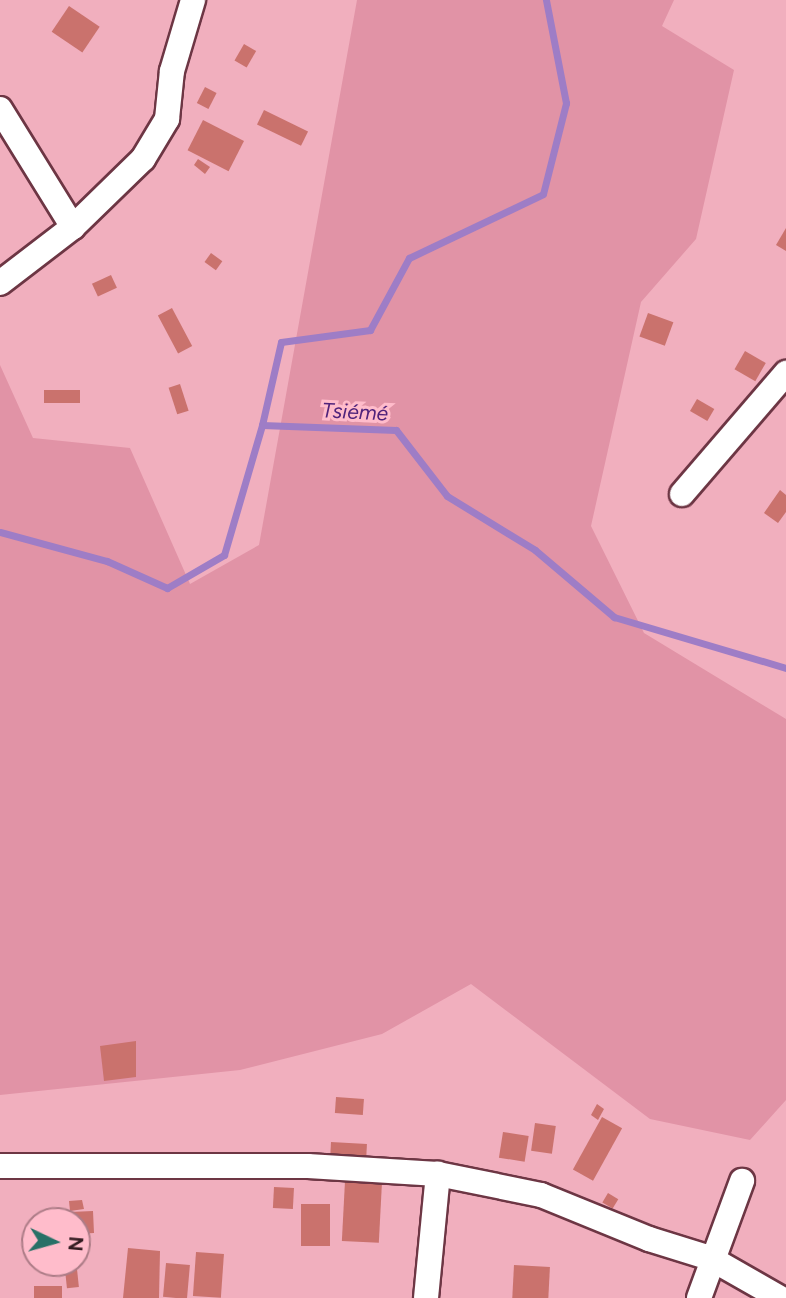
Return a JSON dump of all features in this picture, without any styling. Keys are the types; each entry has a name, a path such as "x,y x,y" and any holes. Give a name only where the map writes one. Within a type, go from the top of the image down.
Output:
{"street":[{"path":"0,283 73,227 143,159 167,119 172,71 193,0"},
{"path":"0,109 73,227"},
{"path":"682,494 786,373"},
{"path":"0,1166 308,1166 438,1174 541,1195 649,1239 710,1258 780,1298"},
{"path":"426,1298 438,1174"},
{"path":"699,1298 710,1258 742,1181"}],"shaded area":[{"path":"357,0 674,0 662,26 734,70 696,239 641,302 591,526 644,633 786,719 786,1100 750,1140 650,1119 471,984 382,1034 240,1070 0,1095 0,365 33,438 130,448 190,584 259,545"}],"building":[{"path":"69,6 100,27 82,52 52,32"},
{"path":"244,44 256,51 247,67 234,60"},
{"path":"205,87 217,93 208,109 197,103"},
{"path":"264,110 308,131 301,146 257,124"},
{"path":"203,120 244,141 229,171 188,150"},
{"path":"198,159 210,167 205,174 194,165"},
{"path":"786,228 786,251 776,245"},
{"path":"211,253 222,261 216,270 205,262"},
{"path":"111,275 117,288 98,297 92,284"},
{"path":"172,308 192,346 178,353 158,316"},
{"path":"648,313 673,322 665,346 639,336"},
{"path":"745,351 766,363 755,381 734,369"},
{"path":"180,384 189,411 177,414 169,388"},
{"path":"44,390 80,390 80,403 44,403"},
{"path":"697,399 714,409 707,421 690,411"},
{"path":"780,490 786,495 786,512 778,523 764,513"},
{"path":"136,1041 136,1077 104,1081 100,1046"},
{"path":"336,1097 364,1099 363,1115 335,1113"},
{"path":"597,1104 604,1109 598,1120 591,1115"},
{"path":"602,1117 622,1128 593,1181 573,1169"},
{"path":"535,1123 556,1126 552,1154 531,1151"},
{"path":"503,1132 529,1136 525,1162 499,1158"},
{"path":"331,1142 367,1144 366,1163 330,1161"},
{"path":"345,1181 382,1183 379,1243 342,1241"},
{"path":"274,1187 294,1188 293,1209 273,1208"},
{"path":"608,1193 618,1199 613,1209 602,1202"},
{"path":"82,1200 84,1207 70,1207 69,1201"},
{"path":"301,1204 330,1204 330,1246 301,1246"},
{"path":"93,1211 94,1233 91,1233"},
{"path":"128,1248 160,1251 159,1298 123,1298"},
{"path":"196,1252 224,1254 221,1298 193,1296"},
{"path":"166,1263 190,1265 187,1298 163,1297"},
{"path":"514,1265 550,1267 548,1298 512,1298"},
{"path":"66,1277 78,1277 79,1287 67,1288"},
{"path":"34,1286 62,1286 62,1298 34,1298"}],"waterway":[{"path":"262,425 281,342 370,330 409,258 543,194 566,103 546,0"},
{"name":"Tsiémé","path":"0,532 107,561 167,588 224,555 262,425 396,430 447,496 535,550 614,617 786,668"}]}
